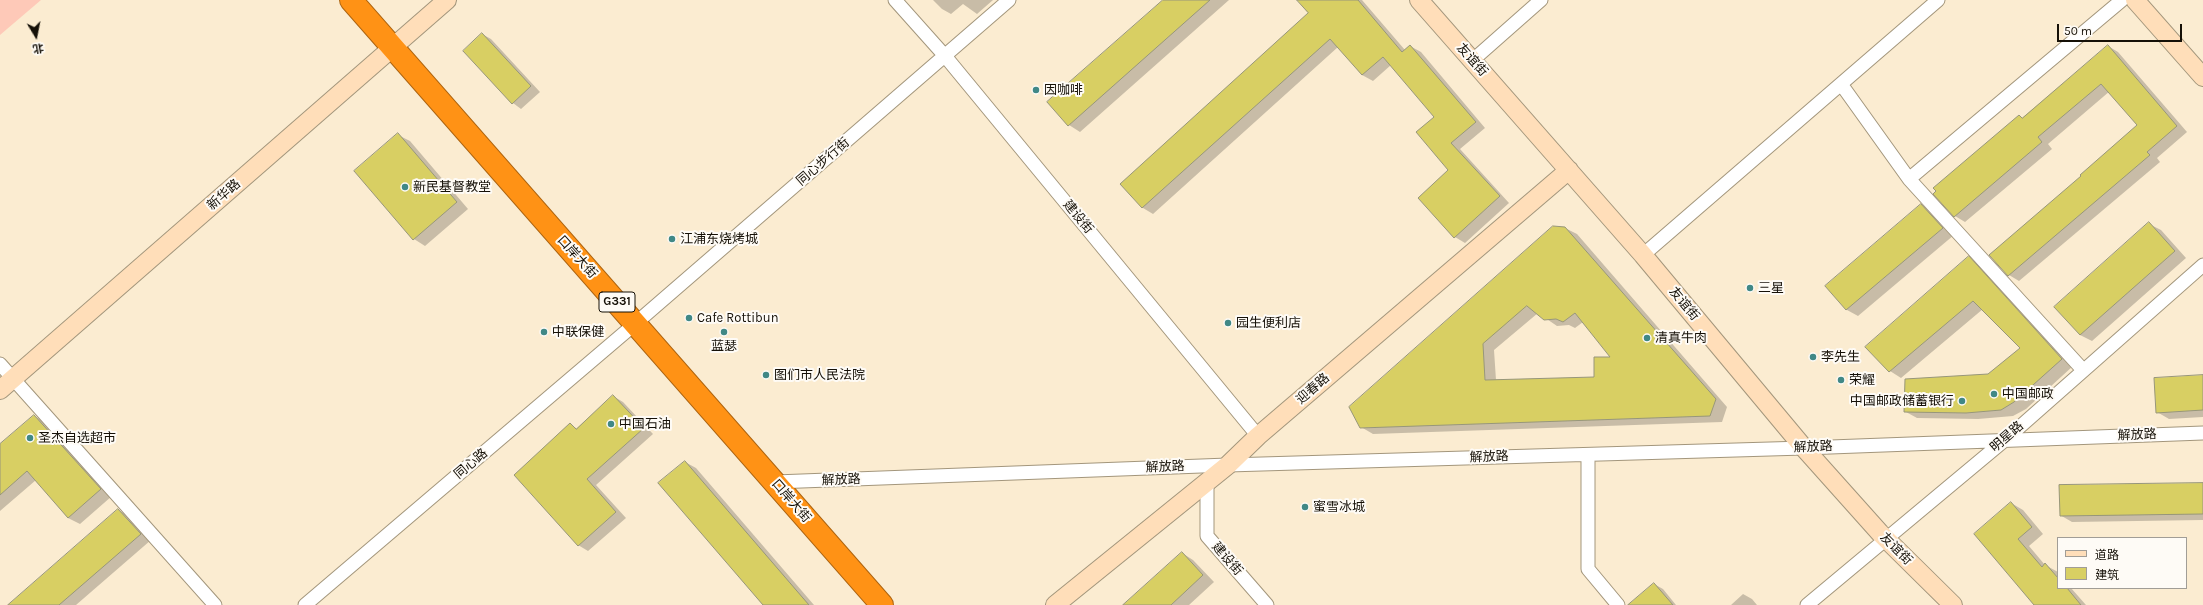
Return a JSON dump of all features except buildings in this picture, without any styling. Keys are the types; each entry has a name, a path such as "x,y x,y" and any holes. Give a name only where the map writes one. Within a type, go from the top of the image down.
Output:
{"highway":[{"name":"口岸大街","path":"351,0 882,605"}],"street":[{"name":"新华路","path":"6,384 447,0"},
{"name":"建设街","path":"895,0 945,56 1258,436"},
{"name":"同心步行街","path":"636,323 1009,0"},
{"name":"友谊街","path":"1419,0 1644,256 1804,448 1886,539 1953,605"},
{"path":"1472,60 1540,0"},
{"path":"1644,256 1938,0"},
{"path":"1909,179 2122,0"},
{"path":"2135,0 2203,77"},
{"path":"1841,84 1909,179 2083,370"},
{"name":"迎春路","path":"1055,605 1228,465 1258,436 1569,170"},
{"name":"明星路","path":"1807,605 2006,439 2203,265"},
{"name":"同心路","path":"305,605 636,323"},
{"path":"0,364 6,384 215,605"},
{"name":"解放路","path":"775,482 1228,465 1804,448 2006,439 2203,433"},
{"path":"1588,455 1588,569 1618,605"},
{"name":"建设街","path":"1207,482 1207,536 1267,605"}],"shaded area":[{"path":"0,0 41,0 0,35"}],"place":[{"name":"因咖啡","path":"1036,90"},
{"name":"新民基督教堂","path":"405,187"},
{"name":"江浦东烧烤城","path":"672,239"},
{"name":"三星","path":"1750,288"},
{"name":"Cafe Rottibun","path":"689,318"},
{"name":"园生便利店","path":"1228,323"},
{"name":"中联保健","path":"544,332"},
{"name":"蓝瑟","path":"724,332"},
{"name":"清真牛肉","path":"1647,338"},
{"name":"李先生","path":"1813,357"},
{"name":"图们市人民法院","path":"766,375"},
{"name":"荣耀","path":"1841,380"},
{"name":"中国邮政","path":"1994,394"},
{"name":"中国邮政储蓄银行","path":"1962,401"},
{"name":"中国石油","path":"611,424"},
{"name":"圣杰自选超市","path":"30,438"},
{"name":"蜜雪冰城","path":"1305,507"}]}
